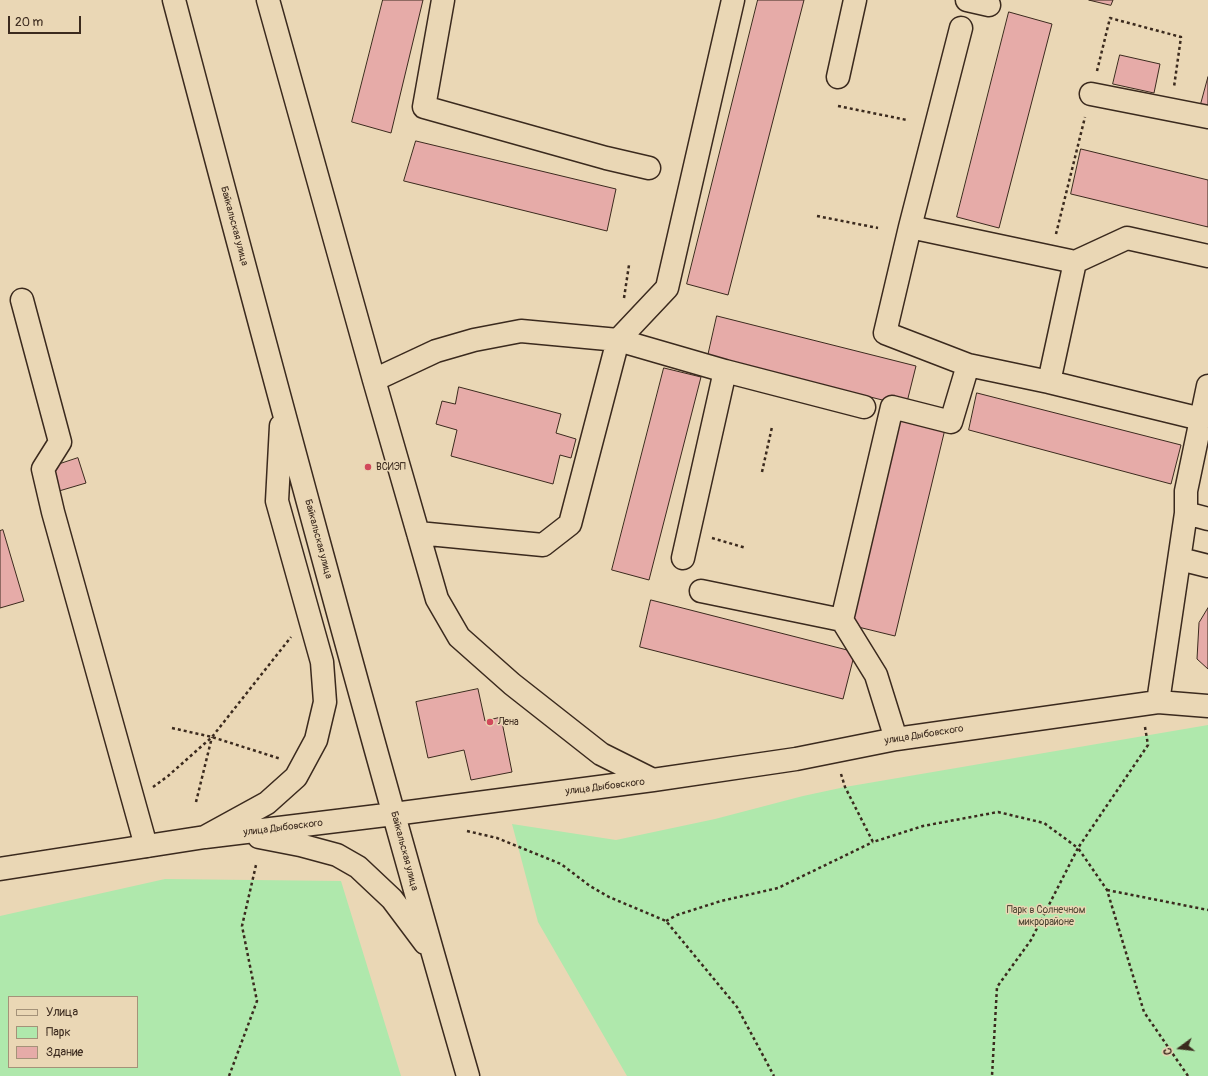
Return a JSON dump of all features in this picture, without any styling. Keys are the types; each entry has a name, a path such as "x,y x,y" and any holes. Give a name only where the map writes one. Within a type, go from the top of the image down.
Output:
{"main road":[{"name":"Байкальская улица","path":"174,0 282,408 468,1076"},
{"path":"268,0 374,380 437,598 459,637 512,684 601,754 653,780"},
{"path":"443,0 424,107 606,158 649,168"},
{"path":"418,533 543,545 570,524 618,340 667,288 732,0"},
{"path":"838,77 856,0"},
{"path":"966,0 989,5"},
{"path":"961,28 910,227 885,333 968,365 1049,382 1201,419"},
{"path":"1091,94 1208,117"},
{"path":"910,227 1075,262 1127,238 1208,256"},
{"path":"1049,382 1075,262"},
{"path":"22,300 60,442 43,469 53,512 146,846"},
{"path":"374,380 436,351 474,340 521,331 618,340 725,371 864,408"},
{"path":"896,739 876,675 842,620 892,407 951,422 968,365"},
{"path":"683,558 725,371"},
{"path":"1150,703 1180,559 1186,513 1186,491 1208,386"},
{"path":"205,837 267,803 296,778 316,740 325,702 322,662 277,501 282,408"},
{"path":"1186,513 1208,519"},
{"path":"1180,559 1208,566"},
{"path":"701,591 842,620"},
{"name":"улица Дыбовского","path":"0,868 205,837 653,780 796,759 896,739 1150,703 1208,706"},
{"path":"238,834 300,845 337,855 358,867 392,899 433,954"}],"path":[{"path":"1051,256 1110,18 1181,37 1170,110"},
{"path":"838,106 907,120"},
{"path":"817,216 878,228"},
{"path":"762,472 772,427"},
{"path":"689,532 746,548"},
{"path":"133,802 168,776 212,737 294,633"},
{"path":"992,1076 997,987 1031,940 1078,848 1148,745 1150,703"},
{"path":"172,728 212,737 282,759"},
{"path":"196,802 212,737"},
{"path":"834,751 845,786 873,842"},
{"path":"666,920 721,901 778,888 873,842 922,826 998,812 1044,823 1078,848 1107,890 1144,1012 1188,1076"},
{"path":"468,831 497,838 561,864 590,886 609,896 666,920 737,1007 774,1076"},
{"path":"229,1076 257,1001 242,926 256,865"},
{"path":"1107,890 1208,910"}],"green space":[{"name":"Парк в Солнечном микрорайоне","path":"1208,725 1208,1076 627,1076 538,922 512,824 616,840 715,819 803,796 845,787"},
{"path":"165,879 341,881 401,1076 0,1076 0,916"}],"building":[{"path":"383,0 423,0 391,133 352,122"},
{"path":"758,0 804,0 728,295 687,284"},
{"path":"1089,0 1113,0 1111,5"},
{"path":"1009,12 1052,24 999,228 957,217"},
{"path":"1120,55 1160,64 1154,93 1113,84"},
{"path":"1208,77 1208,106 1201,104"},
{"path":"416,141 616,189 607,231 404,181"},
{"path":"1081,149 1208,180 1208,227 1071,194"},
{"path":"717,316 916,366 906,406 708,356"},
{"path":"664,368 701,377 649,580 612,570"},
{"path":"459,387 561,414 556,433 576,439 571,458 560,455 553,484 451,456 457,430 436,424 442,401 455,404"},
{"path":"977,393 1181,445 1171,484 969,430"},
{"path":"901,414 946,425 895,636 850,625"},
{"path":"78,458 86,483 59,491 51,467"},
{"path":"3,530 24,601 0,608 0,531"},
{"path":"651,600 855,652 843,699 640,647"},
{"path":"1208,608 1208,669 1197,659 1199,623"},
{"path":"478,689 485,721 501,717 512,772 471,780 464,750 428,758 416,702"}],"place":[{"name":"ВСИЭП","path":"368,467"},
{"name":"Лена","path":"490,722"}]}
